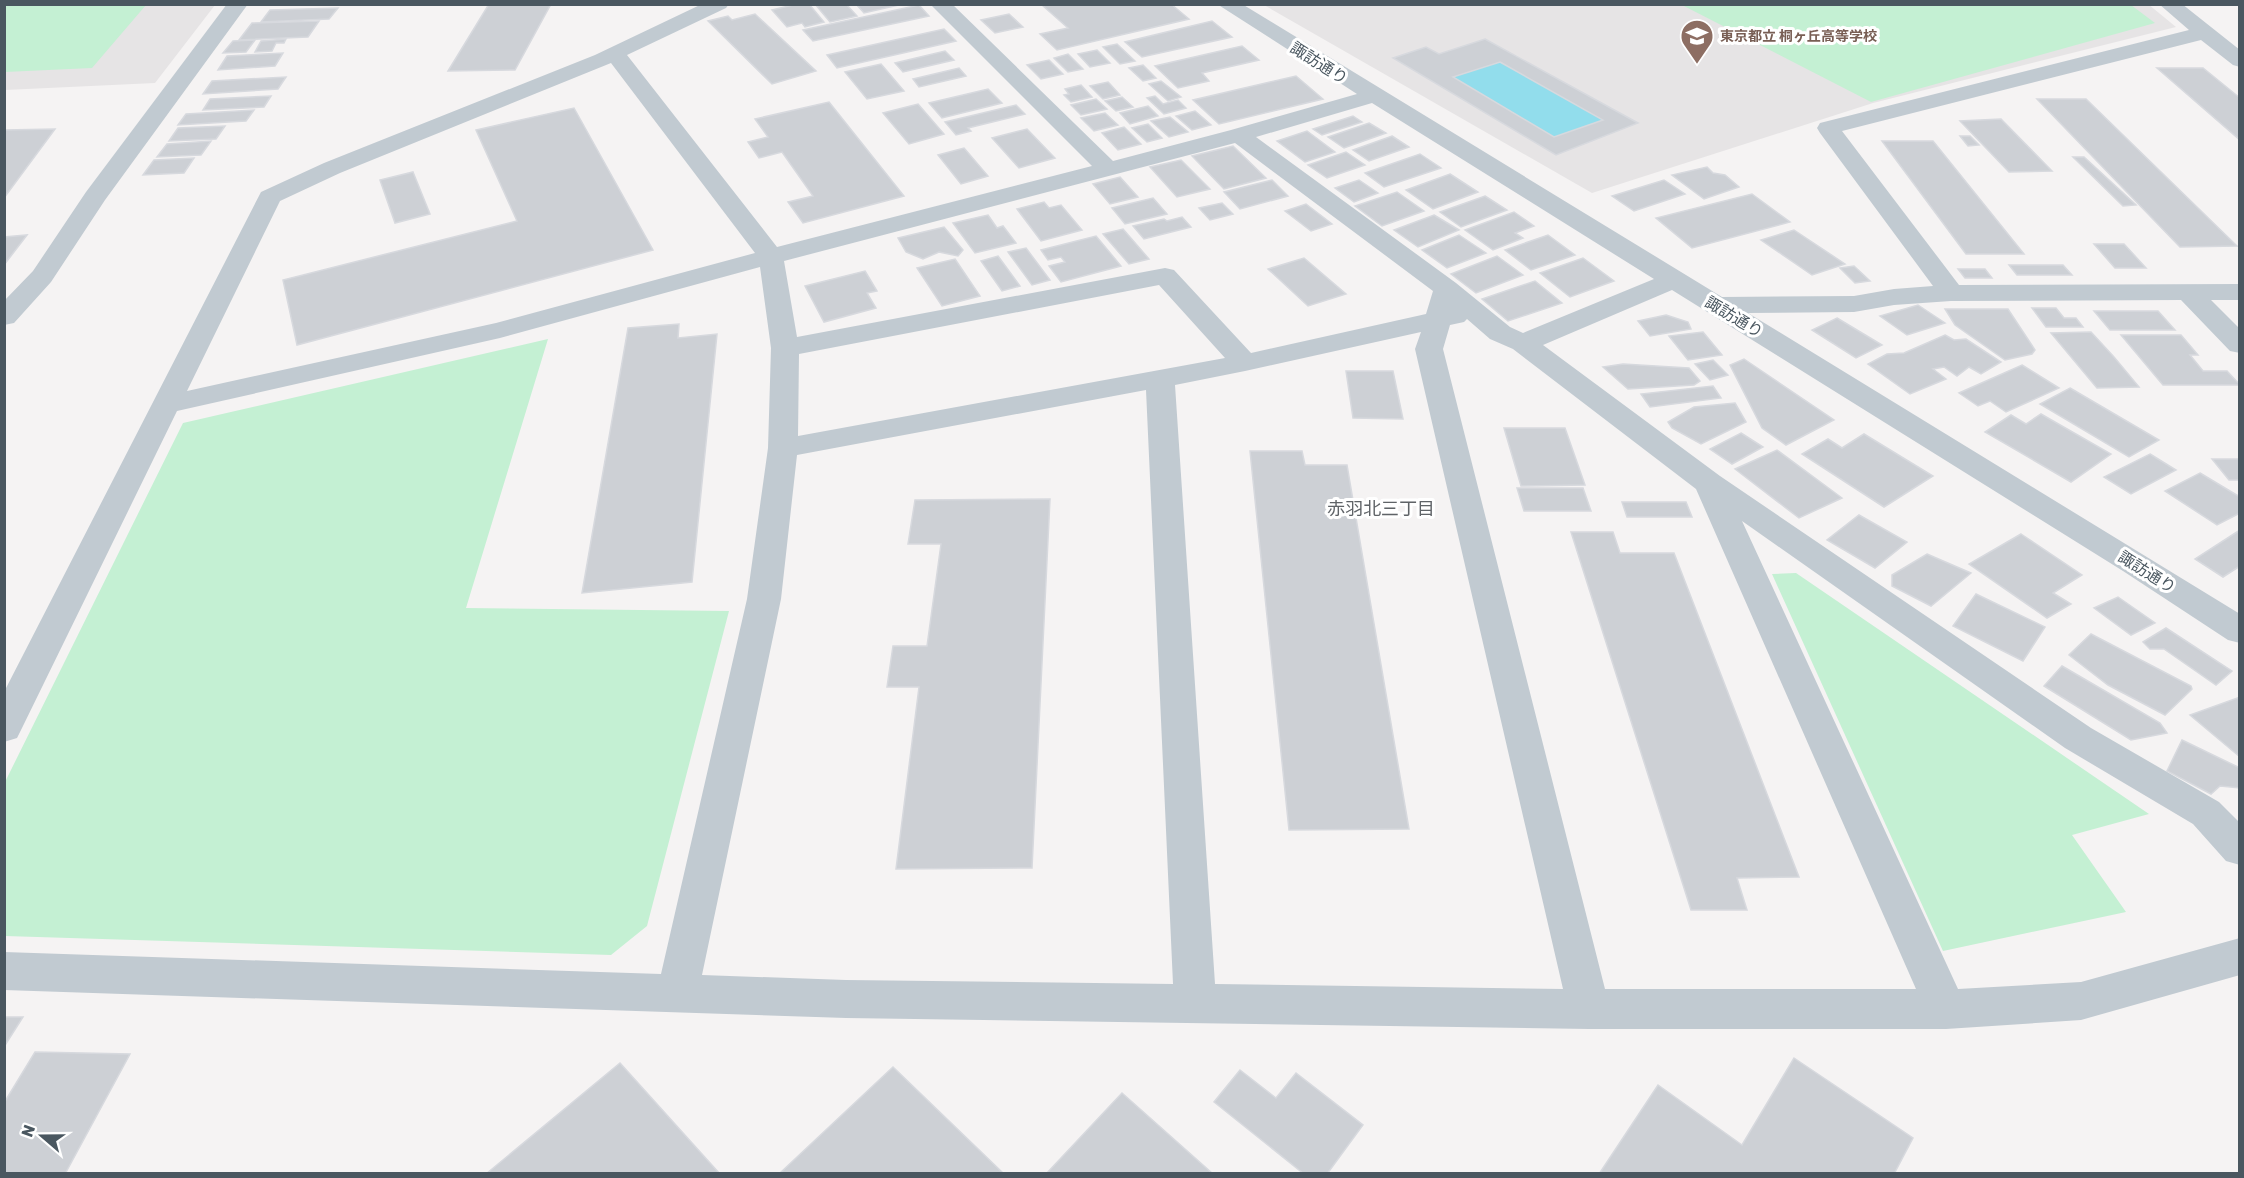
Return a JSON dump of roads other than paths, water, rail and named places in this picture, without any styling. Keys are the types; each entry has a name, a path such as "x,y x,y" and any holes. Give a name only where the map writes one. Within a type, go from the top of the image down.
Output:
{"street":[{"path":"4,317 42,276 95,196 238,4"},
{"path":"4,728 270,197 332,168 615,53 719,4"},
{"path":"940,4 1108,169"},
{"name":"諏訪通り","path":"1227,4 2124,557 2240,631"},
{"path":"2169,4 2240,61"},
{"path":"1951,293 1828,128 2203,33"},
{"path":"615,53 771,257 785,348 783,448 764,599 677,995"},
{"path":"165,405 500,330 1239,135 1373,96"},
{"path":"1239,135 1442,304 1474,312 1500,333 1523,343 1709,483 2078,738 2206,813 2240,849"},
{"path":"785,348 1165,276 1245,363"},
{"path":"1523,343 1673,280"},
{"path":"1715,305 1854,304 1894,297 1951,293 2240,292"},
{"path":"2189,293 2240,345"},
{"path":"783,448 1245,363 1442,304"},
{"path":"1442,304 1429,349 1589,1009"},
{"path":"1160,379 1195,1004"},
{"path":"1709,483 1946,1009"},
{"path":"4,971 677,995 1589,1009 1946,1009 2080,1001 2240,956"}],"water":[{"path":"1500,62 1603,120 1554,137 1453,77"}],"place":[{"name":"東京都立 桐ヶ丘高等学校","path":"1697,65"}],"district":[{"name":"赤羽北三丁目","path":"1381,509"}]}
